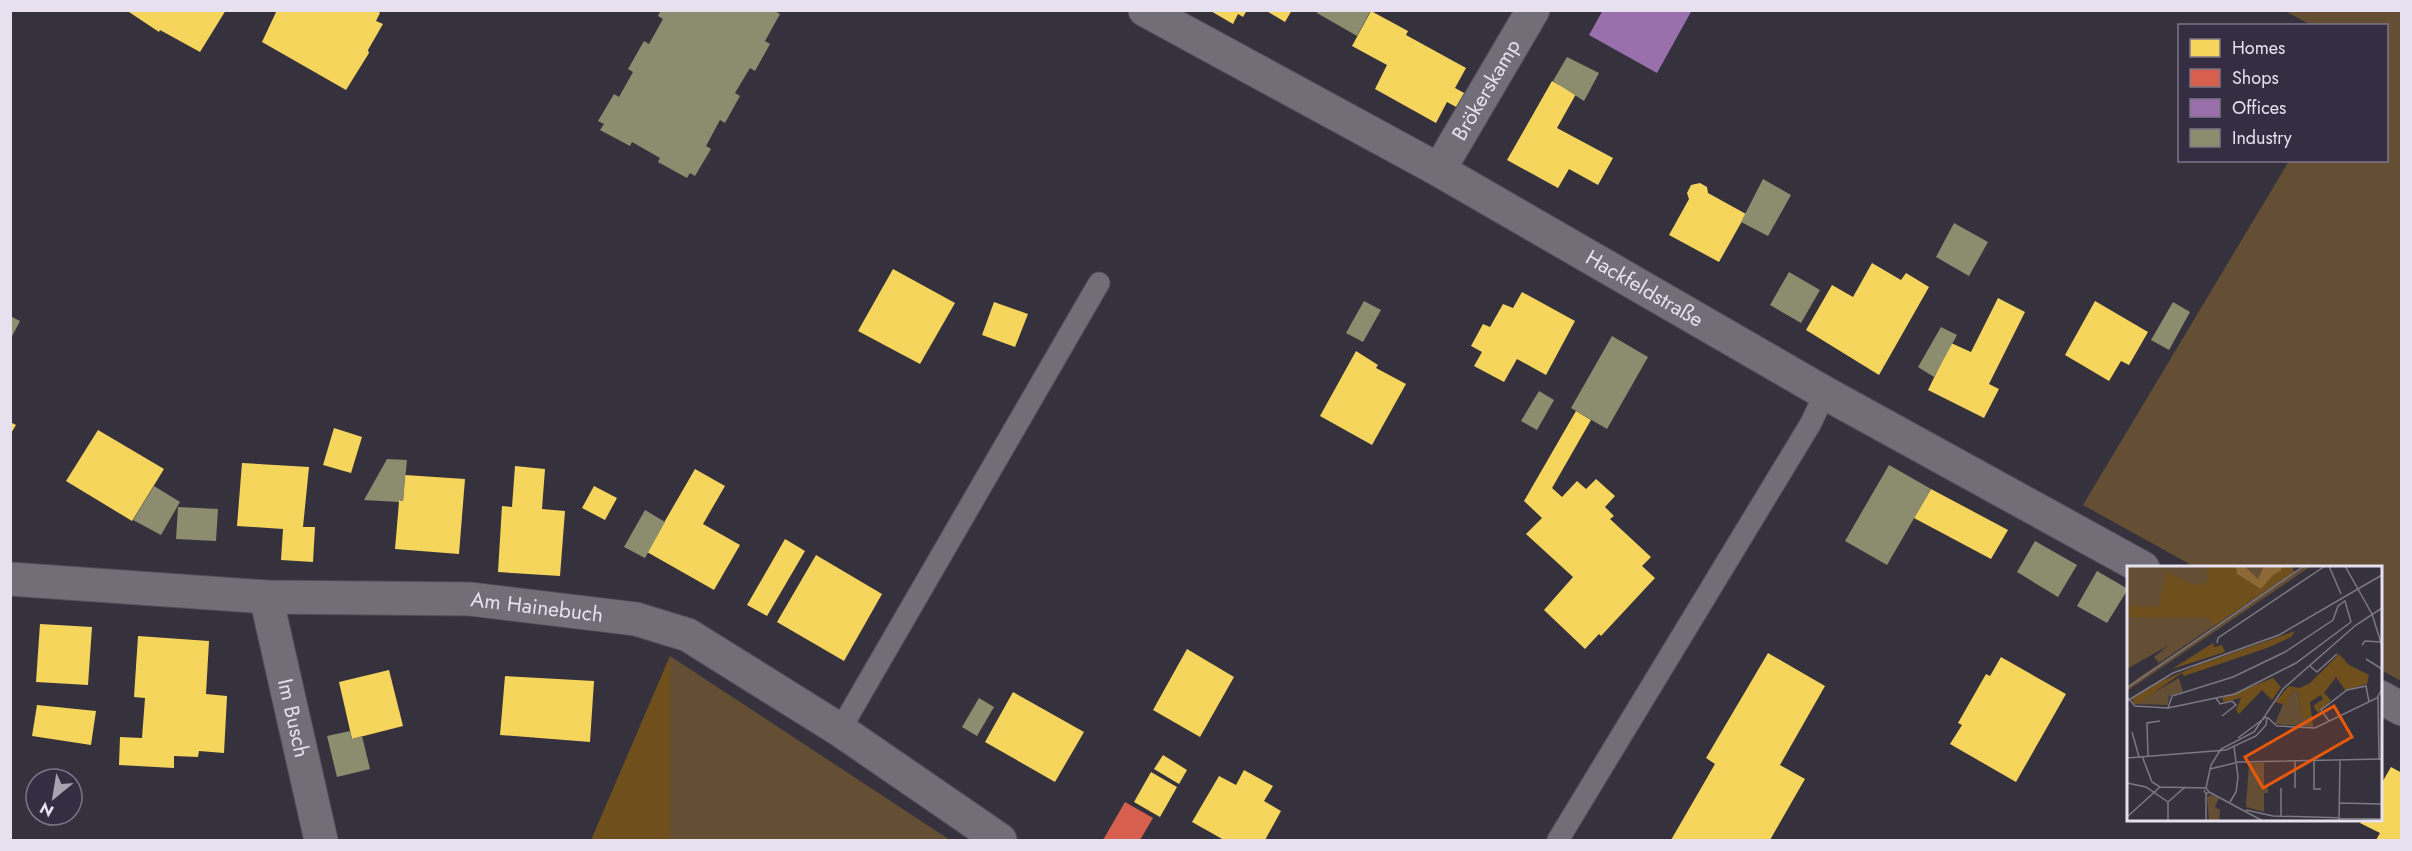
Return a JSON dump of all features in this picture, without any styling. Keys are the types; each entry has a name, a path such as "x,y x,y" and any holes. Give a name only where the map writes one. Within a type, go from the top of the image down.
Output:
{"street":[{"name":"Hackfeldstraße","path":"1145,10 1439,170 1825,393 2141,566"},
{"name":"Brökerskamp","path":"1439,170 1533,10"},
{"name":"Am Hainebuch","path":"10,579 266,597 470,599 636,619 688,635 840,730 1000,840"},
{"name":"Im Busch","path":"266,597 321,840"},
{"path":"2382,698 2402,709"}],"lane":[{"path":"840,730 1100,283"},
{"path":"1558,840 1811,423 1825,393"}],"shaded area":[{"path":"2285,11 2401,11 2401,681 2382,671 2382,566 2193,566 2083,505 2288,162 2388,162 2388,24 2309,24"},
{"path":"670,656 950,840 670,840"},
{"path":"670,656 670,840 591,840"}],"building: Homes":[{"path":"126,10 226,10 200,52 160,30 159,32"},
{"path":"277,10 376,10 380,13 376,21 383,24 368,50 369,53 346,90 262,42"},
{"path":"1209,10 1247,10 1243,17 1238,14 1233,24"},
{"path":"1265,10 1292,10 1285,22"},
{"path":"1371,11 1408,31 1406,35 1466,68 1455,88 1466,94 1458,108 1447,102 1436,123 1375,89 1387,65 1352,46"},
{"path":"1552,81 1576,94 1557,128 1613,158 1598,185 1569,169 1558,188 1507,160"},
{"path":"1700,183 1707,187 1708,193 1746,214 1719,262 1669,235 1689,199 1687,193 1691,185"},
{"path":"1872,263 1901,280 1906,273 1929,287 1879,375 1806,330 1832,285 1853,297"},
{"path":"893,269 955,303 920,364 858,331"},
{"path":"1522,292 1575,321 1546,375 1517,359 1504,382 1474,366 1482,352 1471,346 1483,324 1490,327 1503,304 1513,308"},
{"path":"1998,298 2025,312 1989,384 1999,389 1984,418 1928,390 1951,343 1971,352"},
{"path":"2095,301 2148,332 2129,365 2121,361 2109,381 2065,355"},
{"path":"994,302 1028,314 1015,347 982,335"},
{"path":"1356,351 1378,365 1376,368 1406,384 1372,445 1320,416"},
{"path":"1576,411 1591,420 1552,488 1562,497 1577,481 1586,489 1596,479 1615,496 1605,507 1614,516 1610,519 1651,557 1642,566 1655,578 1601,636 1599,634 1585,649 1544,610 1573,577 1526,534 1542,518 1524,501"},
{"path":"10,422 16,425 10,435"},
{"path":"334,428 362,437 351,473 323,465"},
{"path":"98,430 164,469 132,521 66,481"},
{"path":"242,463 309,467 303,527 315,527 313,562 281,560 283,529 237,526"},
{"path":"515,466 545,469 542,509 565,511 560,576 498,572 502,506 512,507"},
{"path":"695,469 725,486 703,524 740,545 714,590 647,552"},
{"path":"405,475 465,479 459,554 395,549 399,500 403,501"},
{"path":"594,486 617,498 605,520 582,508"},
{"path":"1931,489 2008,530 1991,559 1914,518"},
{"path":"785,539 805,551 767,616 747,605"},
{"path":"816,555 882,594 844,661 777,622"},
{"path":"40,624 92,627 88,685 36,682"},
{"path":"138,636 209,641 206,694 227,696 224,753 199,751 198,757 174,756 174,768 119,765 120,737 142,738 145,698 134,697"},
{"path":"1187,649 1234,677 1200,737 1153,710"},
{"path":"1768,653 1825,686 1780,765 1805,779 1770,840 1671,840 1715,764 1706,758"},
{"path":"2001,657 2066,694 2016,782 1950,744 1962,725 1958,723 1986,674 1990,676"},
{"path":"389,670 403,726 352,739 339,682"},
{"path":"505,676 594,681 590,742 500,735"},
{"path":"1013,692 1084,732 1055,782 985,742"},
{"path":"37,705 96,711 91,745 32,736"},
{"path":"1163,755 1187,770 1179,784 1154,769"},
{"path":"2391,767 2402,773 2402,840 2376,840 2380,833 2360,823 2361,821 2382,821 2382,783"},
{"path":"1244,770 1273,786 1264,801 1281,811 1265,840 1224,840 1192,822 1219,776 1236,785"},
{"path":"1151,772 1177,787 1160,817 1134,802"}],"building: Shops":[{"path":"1125,802 1153,818 1140,840 1103,840"}],"building: Offices":[{"path":"1603,10 1692,10 1657,73 1589,35"}],"building: Industry":[{"path":"661,10 773,10 780,14 765,41 770,44 755,71 750,68 735,93 740,96 725,123 720,120 706,146 711,149 695,176 690,173 687,178 658,162 660,158 632,142 630,146 600,130 604,124 598,121 614,94 619,97 633,72 628,69 644,41 649,44 663,19 658,16"},
{"path":"1318,10 1371,10 1357,36 1317,13"},
{"path":"1567,57 1599,73 1584,101 1553,81"},
{"path":"1763,179 1791,195 1768,236 1741,222"},
{"path":"1954,223 1988,242 1969,276 1936,257"},
{"path":"1789,272 1820,290 1801,323 1770,305"},
{"path":"1364,301 1381,310 1363,342 1346,333"},
{"path":"2173,302 2190,312 2169,350 2151,340"},
{"path":"10,316 20,321 10,340"},
{"path":"1941,327 1957,335 1934,377 1918,367"},
{"path":"1612,336 1648,357 1607,429 1571,408"},
{"path":"1539,391 1554,400 1537,430 1521,421"},
{"path":"387,459 407,460 403,501 364,500"},
{"path":"1889,465 1931,489 1887,565 1845,541"},
{"path":"154,486 180,502 161,535 133,520"},
{"path":"178,507 218,509 216,541 176,539"},
{"path":"645,510 665,522 645,558 624,547"},
{"path":"2035,541 2077,565 2058,597 2017,572"},
{"path":"2097,571 2127,588 2107,623 2077,606"},
{"path":"979,698 994,707 977,736 962,727"},
{"path":"350,731 352,739 362,736 370,769 337,777 327,736"}]}
